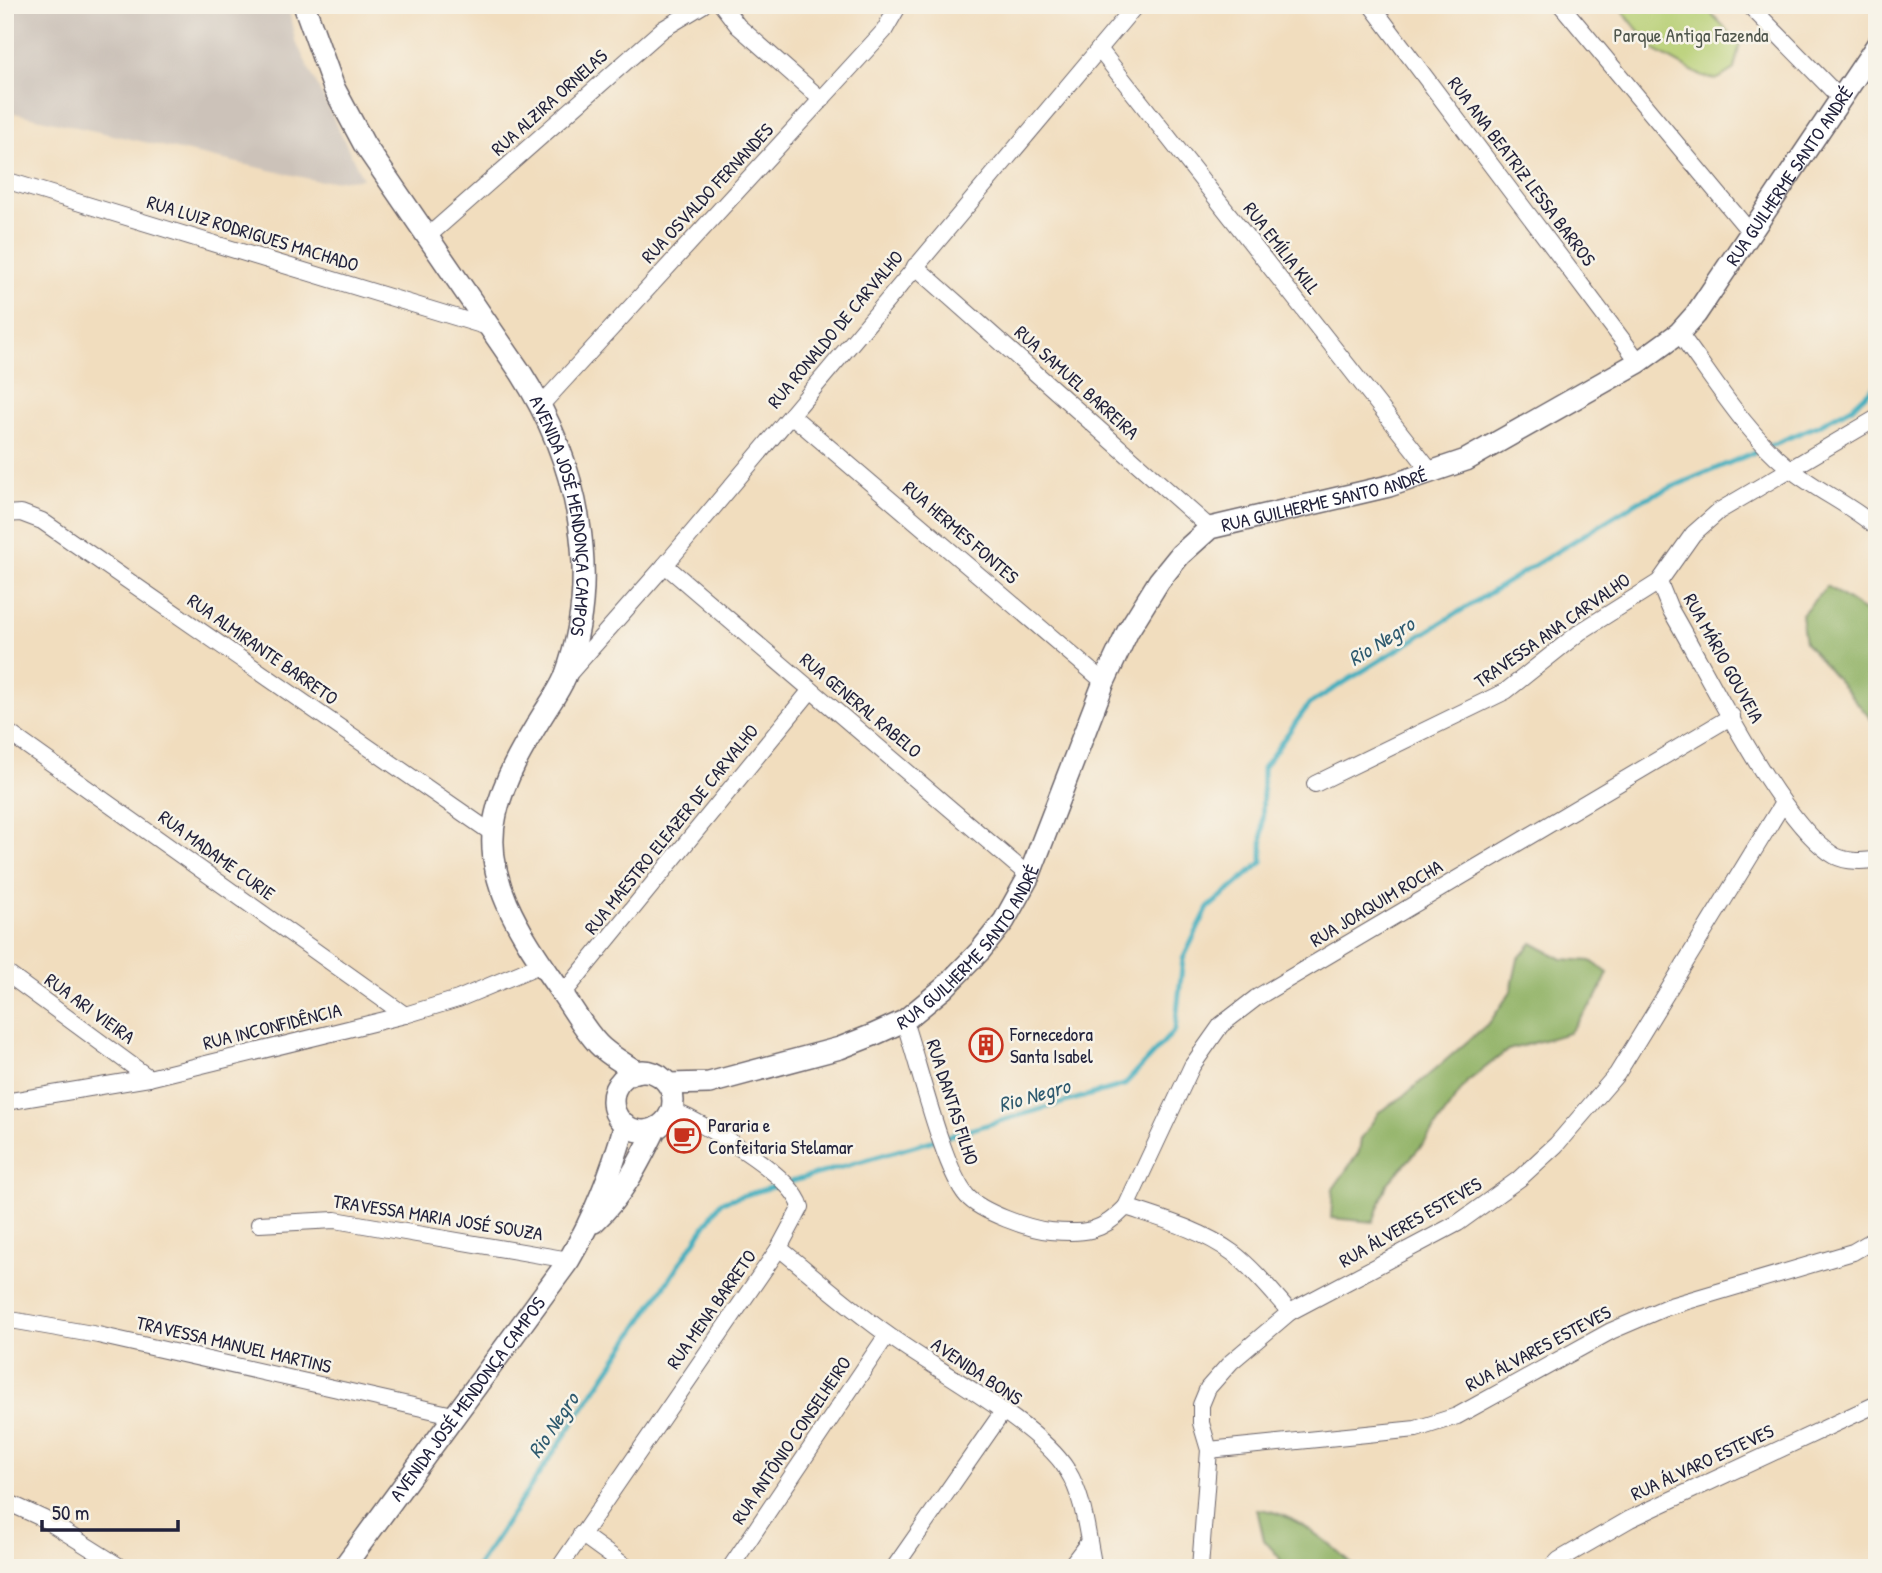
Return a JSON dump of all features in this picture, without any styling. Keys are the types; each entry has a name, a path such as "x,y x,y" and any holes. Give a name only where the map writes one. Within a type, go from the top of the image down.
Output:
{"main road":[{"name":"AVENIDA JOSÉ MENDONÇA CAMPOS","path":"304,5 334,88 365,144 541,405 561,445 571,480 580,528 582,587 577,635 564,679 510,775 496,812 492,833 499,885 511,912 542,964 599,1046 614,1096"},
{"name":"RUA GUILHERME SANTO ANDRÉ","path":"671,1099 709,1083 840,1048 904,1021 944,988 981,951 1003,921 1029,876 1104,682 1128,631 1159,581 1180,555 1210,528 1432,473 1466,460 1639,362 1679,333 1696,314 1877,45"},
{"name":"AVENIDA JOSÉ MENDONÇA CAMPOS","path":"599,1046 637,1072"},
{"path":"637,1072 660,1076 671,1099 656,1128 634,1130 615,1112 614,1096 618,1085 637,1072"},
{"name":"AVENIDA JOSÉ MENDONÇA CAMPOS","path":"343,1568 569,1259 587,1228 610,1175 625,1124"},
{"name":"AVENIDA JOSÉ MENDONÇA CAMPOS","path":"587,1228 610,1207 629,1181 656,1128"}],"street":[{"name":"RUA ALZIRA ORNELAS","path":"427,237 663,29 703,5"},
{"path":"722,5 738,26 822,100"},
{"name":"RUA OSVALDO FERNANDES","path":"541,405 884,31 899,5"},
{"name":"RUA RONALDO DE CARVALHO","path":"564,679 665,565 1136,5"},
{"name":"RUA ANA BEATRIZ LESSA BARROS","path":"1371,5 1639,362"},
{"path":"1561,5 1750,232"},
{"path":"1749,5 1840,98"},
{"name":"RUA EMÍLIA KILL","path":"1099,49 1432,473"},
{"name":"RUA LUIZ RODRIGUES MACHADO","path":"5,180 488,327"},
{"name":"RUA SAMUEL BARREIRA","path":"915,266 1210,528"},
{"path":"1679,333 1749,426 1788,468 1838,498 1877,528"},
{"name":"RUA HERMES FONTES","path":"791,415 1104,682"},
{"name":"RUA MÁRIO GOUVEIA","path":"1877,418 1719,511 1693,534 1659,582 1670,609 1783,803 1811,835 1835,856 1853,861 1877,859"},
{"name":"RUA ALMIRANTE BARRETO","path":"5,514 21,513 42,521 492,833"},
{"name":"RUA GENERAL RABELO","path":"665,565 1029,876"},
{"name":"TRAVESSA ANA CARVALHO","path":"1315,784 1506,691 1580,632 1659,582"},
{"name":"RUA MAESTRO ELEAZER DE CARVALHO","path":"563,994 811,690"},
{"name":"RUA JOAQUIM ROCHA","path":"1126,1207 1192,1066 1221,1025 1256,998 1732,716"},
{"name":"RUA MADAME CURIE","path":"5,730 405,1015"},
{"name":"RUA ÁLVERES ESTEVES","path":"1200,1568 1209,1450 1200,1423 1201,1405 1208,1388 1231,1362 1290,1312 1458,1223 1520,1179 1556,1145 1617,1074 1783,803"},
{"name":"RUA INCONFIDÊNCIA","path":"5,1102 149,1078 405,1015 458,999 542,964"},
{"name":"RUA ARI VIEIRA","path":"5,972 149,1078"},
{"name":"RUA DANTAS FILHO","path":"904,1021 957,1184 968,1198 983,1209 1043,1230 1083,1234 1116,1218 1126,1207"},
{"name":"RUA MENA BARRETO","path":"559,1568 779,1248 801,1207 792,1190 769,1170 671,1099"},
{"path":"1126,1207 1199,1233 1232,1252 1290,1312"},
{"name":"TRAVESSA MARIA JOSÉ SOUZA","path":"259,1224 335,1220 569,1259"},
{"name":"RUA ÁLVARES ESTEVES","path":"1209,1450 1416,1429 1457,1416 1611,1331 1667,1307 1853,1252 1877,1238"},
{"name":"AVENIDA BONS","path":"779,1248 887,1335 1002,1413 1052,1451 1068,1470 1079,1498 1094,1568"},
{"name":"TRAVESSA MANUEL MARTINS","path":"5,1319 97,1335 453,1415"},
{"name":"RUA ANTÔNIO CONSELHEIRO","path":"730,1568 887,1335"},
{"name":"RUA ÁLVARO ESTEVES","path":"1551,1568 1559,1560 1630,1519 1877,1404"},
{"path":"894,1568 1002,1413"},
{"path":"5,1501 44,1519 122,1568"},
{"path":"581,1534 628,1568"},
{"path":"1069,1568 1088,1543"}],"shaded area":[{"path":"5,5 288,5 295,40 363,179 319,181 5,111"}],"green space":[{"name":"Parque Antiga Fazenda","path":"1618,5 1703,5 1740,43 1734,69 1718,79 1703,77 1654,50"},
{"path":"1827,586 1877,619 1877,726 1805,642 1801,615"},
{"path":"1532,943 1562,959 1591,961 1608,973 1597,997 1569,1033 1508,1050 1467,1082 1425,1142 1387,1184 1373,1222 1331,1218 1333,1189 1359,1152 1361,1139 1379,1112 1404,1096 1490,1022 1511,991 1518,959"},
{"path":"1257,1509 1270,1511 1297,1522 1323,1539 1356,1568 1283,1568 1279,1557 1264,1540"}],"waterway":[{"name":"Rio Negro","path":"476,1568 721,1202 1124,1085 1175,1030 1183,959 1208,908 1262,862 1263,768 1309,704 1639,501 1819,425 1852,407 1877,384"}],"place":[{"name":"Fornecedora Santa Isabel","path":"986,1045"},
{"name":"Pararia e Confeitaria Stelamar","path":"684,1136"}]}
